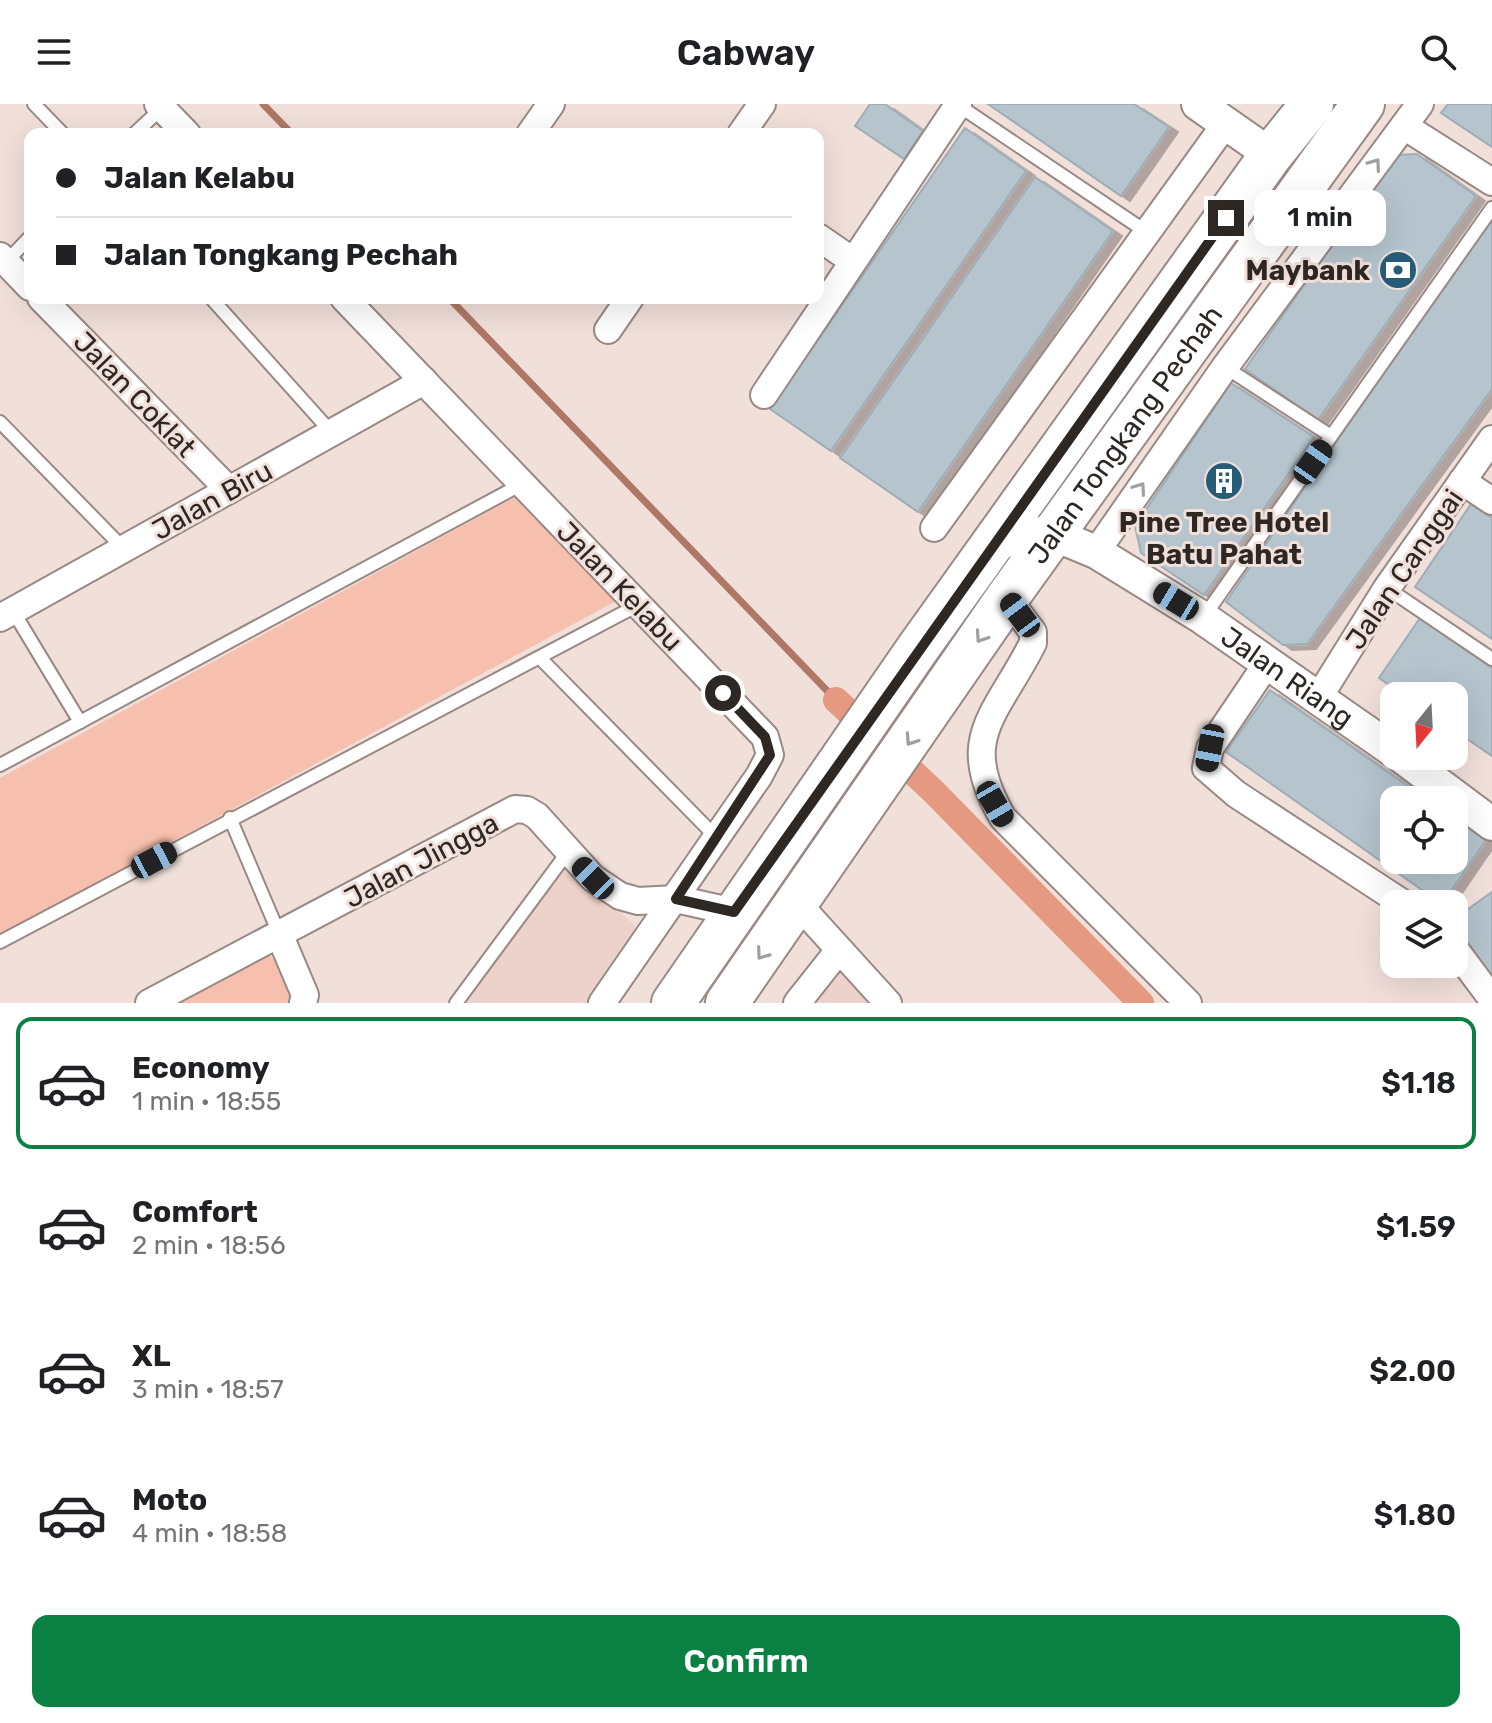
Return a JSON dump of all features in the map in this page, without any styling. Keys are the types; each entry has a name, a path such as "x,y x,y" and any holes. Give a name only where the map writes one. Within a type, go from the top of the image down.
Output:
{"main road":[{"name":"Jalan Tongkang Pechah","path":"673,1003 990,546 1271,155 1312,104"},
{"path":"1240,274 1244,243 1276,181 1271,155 1297,153 1305,148 1341,104"},
{"name":"Jalan Tongkang Pechah","path":"727,1003 856,821 1007,598 1363,104"}],"street":[{"path":"534,128 551,104"},
{"path":"745,128 762,104"},
{"path":"1198,104 1271,155"},
{"path":"1096,552 1225,367 1420,104"},
{"path":"764,395 957,105"},
{"path":"160,106 181,128"},
{"path":"934,528 1226,123"},
{"path":"1404,126 1492,182"},
{"path":"824,241 853,261"},
{"path":"3,259 24,281"},
{"name":"Jalan Coklat","path":"47,304 229,490"},
{"name":"Jalan Kelabu","path":"350,304 765,737 770,755 676,899 602,1003"},
{"path":"608,330 626,304"},
{"name":"Jalan Biru","path":"4,608 124,549 424,381"},
{"name":"Jalan Canggai","path":"1317,700 1387,588 1492,439"},
{"path":"1462,481 1492,501"},
{"path":"990,546 1033,533 1055,535"},
{"name":"Jalan Riang","path":"1055,535 1096,552 1203,618 1266,665 1380,742"},
{"path":"1007,598 1033,632 1033,643 985,733 979,752 986,789 1003,818 1188,1003"},
{"path":"1266,665 1210,748 1206,768 1236,794 1383,890"},
{"path":"1420,770 1492,824"},
{"name":"Jalan Jingga","path":"149,1003 515,809 527,810 537,816 567,853 593,878 620,896 638,901 676,899 734,912"},
{"path":"798,904 888,1003"},
{"path":"280,936 305,995 303,1003"},
{"path":"797,1003 839,950"},
{"path":"1468,967 1492,999"}],"lane":[{"path":"34,104 57,128"},
{"path":"957,105 1148,233"},
{"path":"140,128 160,106"},
{"path":"1203,618 1492,208"},
{"path":"3,259 24,242"},
{"path":"216,304 332,433"},
{"path":"1225,367 1331,436"},
{"path":"0,422 124,549"},
{"path":"0,765 522,484"},
{"path":"1387,588 1492,659"},
{"path":"0,942 638,605"},
{"path":"4,608 80,722"},
{"path":"540,658 717,838"},
{"path":"230,818 280,936"},
{"path":"456,1003 567,853"}],"shaded area":[{"path":"526,491 627,595 0,935 0,778"},
{"path":"558,856 656,944 614,1003 448,1003"},
{"path":"837,936 899,1003 785,1003"},
{"path":"263,949 300,985 290,1003 167,1003"}],"building":[{"path":"870,104 885,104 923,131 904,159 855,126"},
{"path":"988,104 1134,104 1169,127 1121,196"},
{"path":"1448,104 1492,104 1492,147 1441,113"},
{"path":"965,128 1026,171 831,451 770,409"},
{"path":"1417,154 1476,196 1318,420 1245,369 1396,155"},
{"path":"1035,177 1113,231 918,512 840,458"},
{"path":"1492,216 1492,389 1307,644 1283,645 1226,602"},
{"name":"Pine Tree Hotel Batu Pahat","path":"1231,383 1314,437 1204,595 1141,553 1135,526"},
{"path":"1471,504 1492,518 1492,639 1415,587"},
{"path":"1420,618 1492,668 1492,756 1468,740 1468,682 1385,682 1379,678"},
{"path":"1270,690 1380,767 1380,770 1385,770 1408,786 1380,786 1380,860 1226,752"},
{"path":"1468,828 1486,840 1468,866"},
{"path":"1399,874 1463,874 1452,890 1422,890"},
{"path":"1492,892 1492,978 1468,945 1468,909"}],"waterway":[{"path":"263,104 286,128"},
{"path":"455,304 836,700"},
{"path":"836,700 933,791 1141,1003"}],"place":[{"name":"Maybank","path":"1398,270"},
{"name":"Pine Tree Hotel Batu Pahat","path":"1224,481"}],"route":[{"path":"723,693 765,737 770,755 676,899 734,912 820,795 990,546 1226,218"}]}
